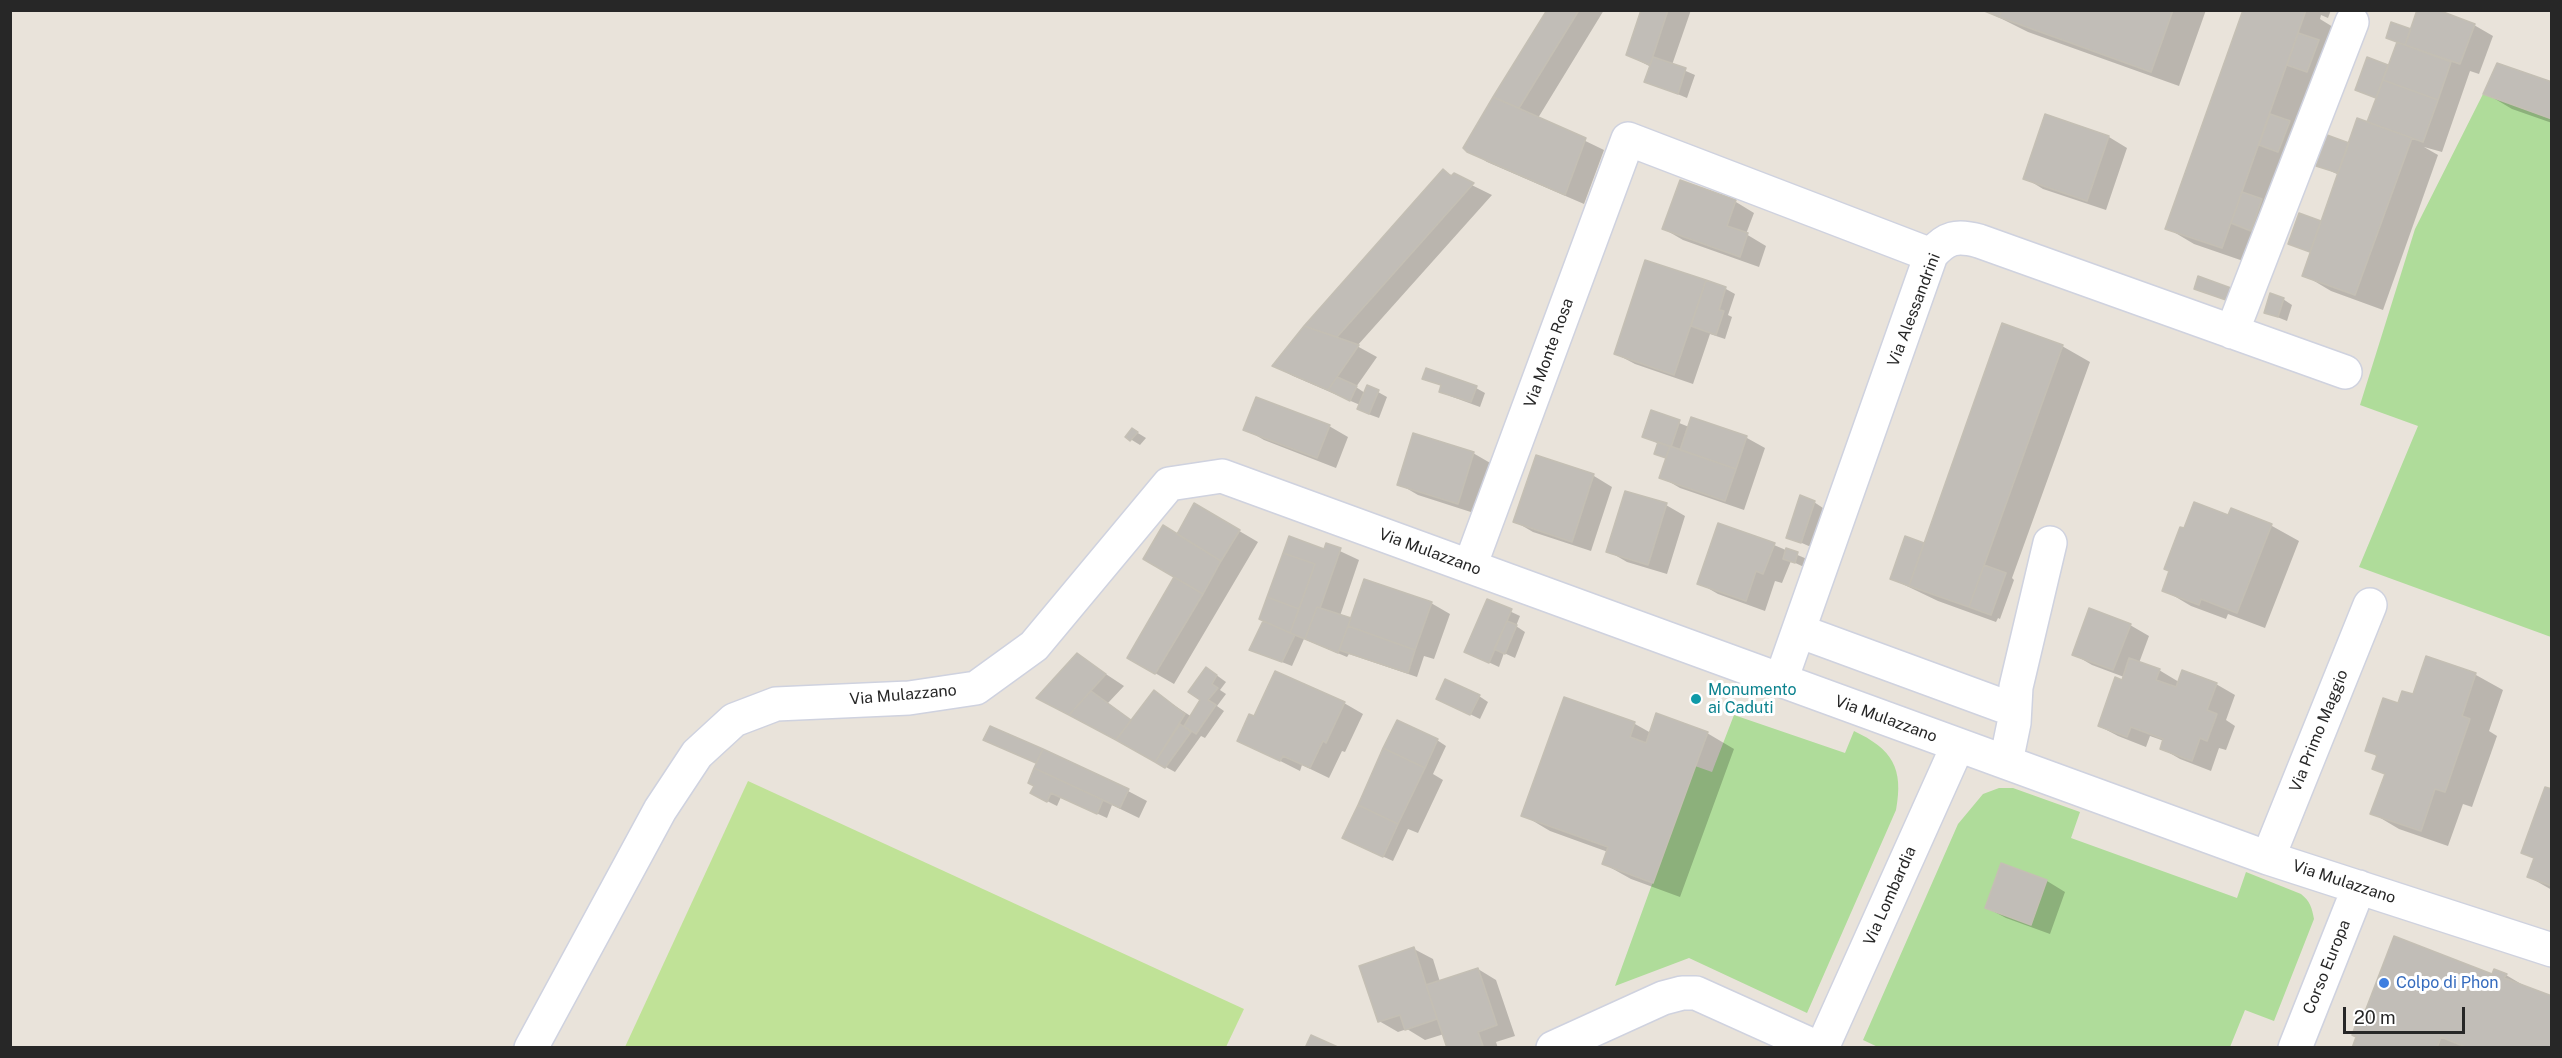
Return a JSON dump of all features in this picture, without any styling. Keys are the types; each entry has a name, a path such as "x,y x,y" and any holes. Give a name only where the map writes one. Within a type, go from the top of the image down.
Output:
{"street":[{"path":"2232,332 2352,22"},
{"name":"Via Monte Rosa","path":"1470,566 1628,139 1931,255"},
{"name":"Via Alessandrini","path":"1781,680 1931,255 1939,245 1950,238 1963,237 1979,241 2345,372"},
{"name":"Via Mulazzano","path":"531,1047 660,810 697,754 734,720 776,704 909,698 976,688 1034,646 1169,484 1222,476 2268,858 2552,950"},
{"path":"2006,762 2014,723 2016,687 2050,543"},
{"name":"Via Primo Maggio","path":"2268,858 2370,605"},
{"path":"1799,631 2014,710"},
{"name":"Via Lombardia","path":"1553,1047 1606,1031 1663,998 1682,993 1696,993 1820,1047 1958,745"},
{"name":"Corso Europa","path":"2295,1047 2359,887"}],"green space":[{"path":"2483,94 2551,119 2551,637 2359,567 2418,426 2360,405 2415,229"},
{"path":"1734,715 1845,753 1854,731 1878,745 1886,753 1896,771 1898,795 1896,810 1807,1013 1689,958 1615,986 1695,766 1712,772"},
{"path":"748,781 1244,1009 1226,1047 625,1047"},
{"path":"1999,788 2013,788 2080,812 2071,838 2237,898 2246,872 2301,894 2307,899 2314,919 2274,1021 2245,1010 2230,1047 1880,1048 1863,1040 1958,824 1983,794"}],"building":[{"path":"1547,10 1579,10 1519,108 1493,97"},
{"path":"1641,10 1668,10 1650,65 1626,55"},
{"path":"1982,10 2002,10 1999,17"},
{"path":"2002,10 2173,10 2151,72 1999,17"},
{"path":"2243,10 2306,10 2222,248 2165,229"},
{"path":"2417,10 2438,10 2475,24 2460,64 2405,45"},
{"path":"2391,22 2411,29 2405,45 2386,38"},
{"path":"2298,33 2319,40 2307,72 2287,65"},
{"path":"2397,42 2451,62 2438,100 2383,80"},
{"path":"1653,57 1686,68 1678,94 1644,82"},
{"path":"2367,57 2388,65 2376,98 2355,90"},
{"path":"2497,63 2552,82 2552,119 2483,94"},
{"path":"2383,80 2438,100 2423,142 2367,122"},
{"path":"1493,97 1586,138 1565,195 1467,152 1463,148"},
{"path":"2045,114 2109,136 2087,201 2023,179"},
{"path":"2270,114 2290,121 2278,152 2259,145"},
{"path":"2357,118 2412,138 2355,295 2302,276"},
{"path":"2327,135 2349,143 2338,173 2316,166"},
{"path":"1443,169 1451,176 1454,173 1474,183 1337,337 1304,326"},
{"path":"1680,180 1736,200 1727,226 1748,233 1740,257 1662,229"},
{"path":"2242,192 2262,199 2251,231 2231,223"},
{"path":"2299,213 2321,221 2310,252 2288,244"},
{"path":"1645,260 1706,280 1674,375 1614,354"},
{"path":"2198,276 2231,288 2226,300 2194,289"},
{"path":"1706,280 1726,287 1719,310 1724,311 1716,335 1691,326"},
{"path":"2270,293 2284,298 2278,317 2264,313"},
{"path":"2002,323 2063,345 1969,607 1909,586"},
{"path":"1304,326 1359,345 1328,390 1272,366"},
{"path":"1426,368 1477,386 1471,402 1439,392 1441,385 1422,379"},
{"path":"1337,377 1357,386 1350,401 1328,390"},
{"path":"1367,385 1379,390 1369,414 1357,409"},
{"path":"1256,397 1330,425 1317,458 1243,430"},
{"path":"1651,410 1680,420 1671,447 1642,437"},
{"path":"1691,417 1747,436 1736,469 1680,450"},
{"path":"1132,428 1138,432 1130,441 1125,437"},
{"path":"1413,433 1474,452 1458,504 1397,485"},
{"path":"1658,442 1670,446 1666,458 1654,454"},
{"path":"1670,446 1736,469 1725,501 1659,478"},
{"path":"1536,455 1594,474 1572,542 1513,522"},
{"path":"1625,491 1667,503 1648,565 1606,552"},
{"path":"1800,495 1815,501 1801,543 1786,538"},
{"path":"2194,502 2228,515 2231,508 2272,524 2237,613 2201,599 2199,605 2162,591 2169,571 2164,569 2180,527 2184,528"},
{"path":"1194,503 1240,530 1221,561 1177,534"},
{"path":"1718,523 1775,543 1763,574 1756,571 1746,601 1697,584"},
{"path":"1163,525 1221,561 1203,594 1143,559"},
{"path":"1289,536 1324,549 1326,543 1341,548 1320,608 1317,607 1305,639 1290,633 1315,564 1283,553"},
{"path":"1905,536 1924,543 1909,586 1890,579"},
{"path":"1786,548 1798,552 1795,563 1783,559"},
{"path":"1283,553 1315,564 1299,609 1267,597"},
{"path":"1984,565 2006,573 1991,615 1969,607"},
{"path":"1174,577 1203,594 1155,674 1127,658"},
{"path":"1364,579 1432,602 1415,650 1348,626"},
{"path":"1267,597 1299,609 1290,633 1259,619"},
{"path":"1487,599 1512,609 1489,663 1464,652"},
{"path":"1317,607 1351,618 1338,653 1305,639"},
{"path":"2089,608 2131,624 2113,670 2072,655"},
{"path":"1263,621 1295,635 1282,662 1249,650"},
{"path":"1507,621 1517,625 1505,654 1494,649"},
{"path":"1348,626 1415,650 1408,673 1339,650"},
{"path":"1077,653 1106,674 1069,715 1036,698"},
{"path":"2426,656 2476,673 2462,716 2470,719 2445,792 2435,789 2421,831 2370,814 2385,774 2372,769 2377,755 2365,751 2383,698 2398,703 2402,691 2413,694"},
{"path":"2129,658 2160,669 2156,680 2176,687 2182,670 2217,683 2207,710 2217,714 2207,741 2200,738 2192,761 2160,749 2163,739 2131,727 2127,737 2098,726 2115,677 2122,680"},
{"path":"1206,667 1217,675 1212,684 1218,688 1208,700 1216,705 1196,734 1184,726 1200,700 1188,692"},
{"path":"1275,671 1345,702 1326,743 1323,741 1310,768 1283,756 1280,761 1237,741 1249,714 1254,716"},
{"path":"1445,679 1480,695 1470,715 1436,699"},
{"path":"1154,690 1185,714 1155,762 1116,740"},
{"path":"1091,691 1131,720 1116,740 1069,715"},
{"path":"1564,697 1635,722 1630,737 1646,743 1656,713 1708,732 1653,883 1602,864 1608,847 1521,816"},
{"path":"1397,720 1438,739 1425,768 1383,748"},
{"path":"1180,724 1191,732 1165,768 1155,762"},
{"path":"990,726 1043,749 1036,763 983,740"},
{"path":"1383,748 1425,768 1398,824 1358,805"},
{"path":"1043,749 1129,789 1120,808 1034,768"},
{"path":"1034,768 1103,800 1097,814 1051,793 1047,802 1030,793 1034,786 1028,783"},
{"path":"2545,787 2552,789 2552,886 2527,877 2534,858 2521,853"},
{"path":"1358,805 1398,824 1383,857 1342,838"},
{"path":"2001,863 2047,880 2031,925 1985,908"},
{"path":"2394,936 2492,974 2494,969 2507,974 2504,978 2552,996 2552,1048 2468,1048 2441,1037 2437,1048 2352,1048 2356,1037 2352,1035 2357,1021 2361,1022"},
{"path":"1414,947 1437,1019 1405,1030 1400,1015 1378,1022 1359,966"},
{"path":"1478,968 1497,1025 1478,1032 1483,1046 1447,1048 1426,985"},
{"path":"1311,1035 1340,1048 1305,1048"}],"place":[{"name":"Monumento ai Caduti","path":"1696,699"},
{"name":"Colpo di Phon","path":"2384,983"}]}
